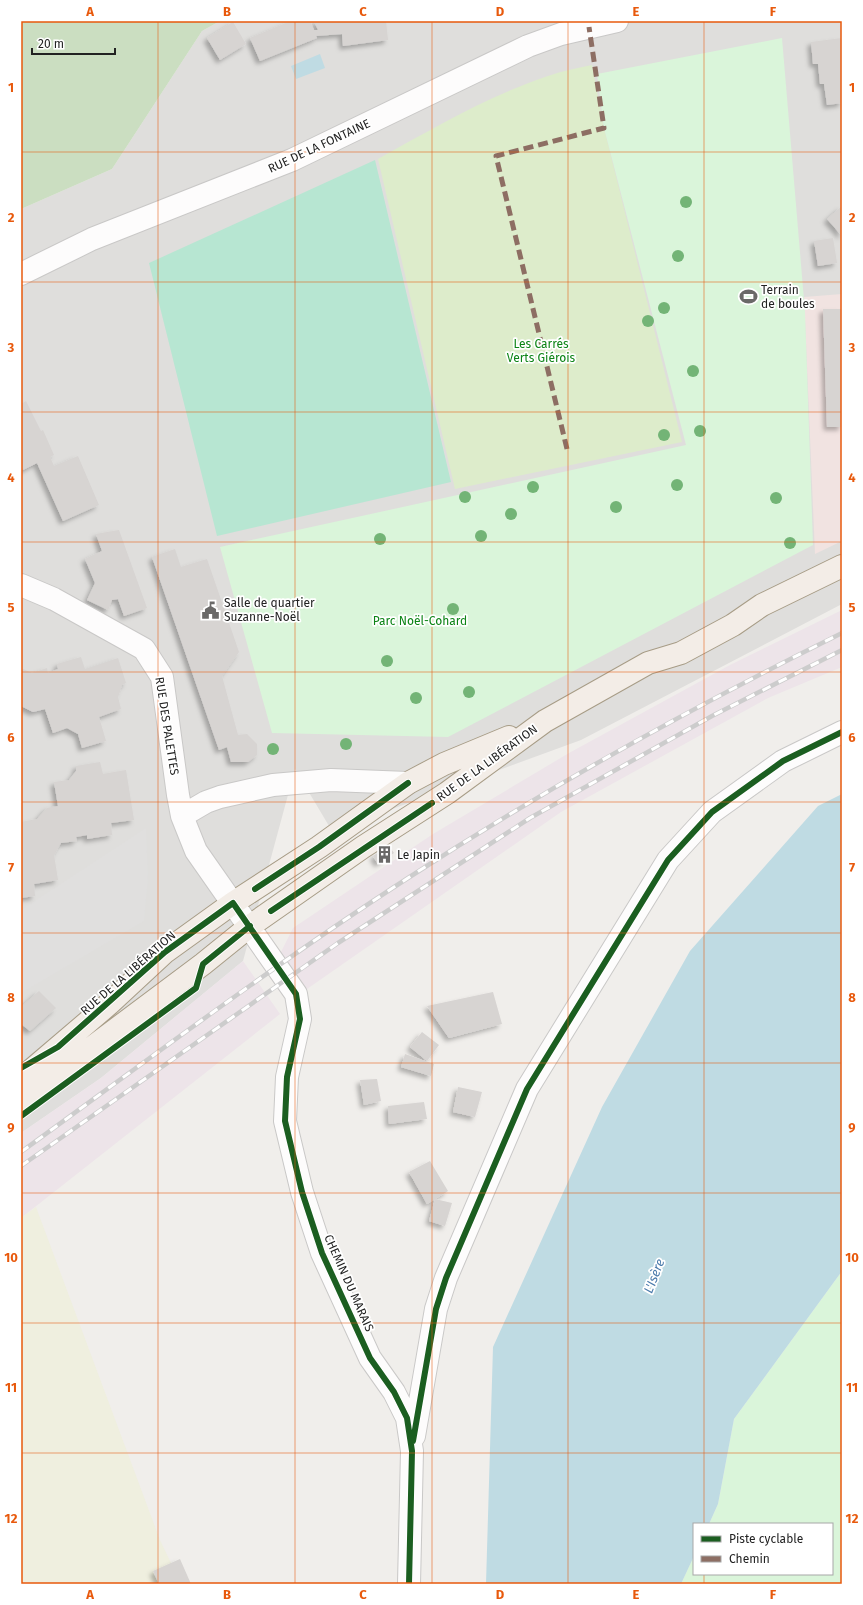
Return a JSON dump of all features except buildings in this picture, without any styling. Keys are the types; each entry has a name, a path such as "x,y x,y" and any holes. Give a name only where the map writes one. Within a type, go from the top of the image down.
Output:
{"main road":[{"name":"RUE DE LA LIBÉRATION","path":"21,1079 109,1004 165,952 233,903 319,847 408,783 444,764 545,721 648,663 681,653 734,625 762,605 842,566"},
{"name":"RUE DE LA LIBÉRATION","path":"21,1101 36,1093 79,1057 203,964 250,926 363,847 447,793 545,721"}],"street":[{"name":"RUE DE LA FONTAINE","path":"21,274 92,238 292,160 528,46 561,34 617,21"},
{"name":"RUE DES PALETTES","path":"21,585 54,599 144,649 162,677 182,816 196,851 250,926"},
{"path":"412,1451 426,1359 436,1309 446,1278 527,1089 668,860 712,812 782,761 842,732"},
{"path":"182,816 206,802 220,797 273,785 331,780 408,783"},
{"name":"CHEMIN DU MARAIS","path":"250,926 296,994 300,1019 287,1077 285,1121 302,1192 325,1260 370,1358 394,1392 407,1418 412,1451 410,1584"}],"shaded area":[{"path":"220,21 842,21 842,604 581,740 332,831 295,769 243,961 101,1078 21,1133 21,209 112,169 202,31"},
{"path":"842,294 842,541 815,554 804,297"},
{"path":"842,610 842,667 768,698 561,812 307,989 281,952 293,928 433,834 569,753 730,665"},
{"path":"146,828 148,878 144,921 21,993 21,910"},
{"path":"243,961 280,1014 21,1218 21,1133 101,1078"}],"green space":[{"path":"21,21 220,21 202,31 112,169 21,209"},
{"name":"Parc Noël-Cohard","path":"782,38 805,312 813,545 448,737 272,733 220,547 686,445 604,128 597,74"},
{"name":"Les Carrés Verts Giérois","path":"592,65 604,128 682,442 455,489 378,159 482,103 504,93 553,74"},
{"path":"375,160 451,482 217,536 149,263"},
{"path":"36,1207 160,1540 181,1584 21,1584 21,1218"},
{"path":"842,1271 842,1584 681,1584 693,1558 693,1575 833,1575 833,1523 709,1523 718,1504 734,1419"}],"water":[{"path":"320,54 325,68 296,79 291,66"},
{"name":"L'Isère","path":"842,794 842,1271 734,1419 718,1504 709,1523 693,1523 693,1558 681,1584 486,1584 493,1347 602,1107 690,951 818,806"}],"railway":[{"path":"21,1152 309,944 461,844 568,780 676,719 842,633"},
{"path":"21,1166 338,943 530,818 712,716 842,650"}],"marked path":[{"path":"567,449 496,156 604,128 589,27"}],"cycle path":[{"path":"413,1441 436,1309 446,1278 527,1089 668,860 712,812 783,761 842,732"},
{"path":"255,889 319,847 408,783"},
{"path":"271,911 432,803"},
{"path":"21,1068 58,1047 165,952 233,903 296,994 300,1019 287,1077 285,1121 302,1192 322,1253 370,1358 394,1392 407,1418 412,1451 409,1584"},
{"path":"21,1116 196,988 203,964 250,926"}],"place":[{"name":"Terrain de boules","path":"748,297"},
{"name":"Salle de quartier Suzanne-Noël","path":"211,610"},
{"name":"Le Japin","path":"384,855"}]}
